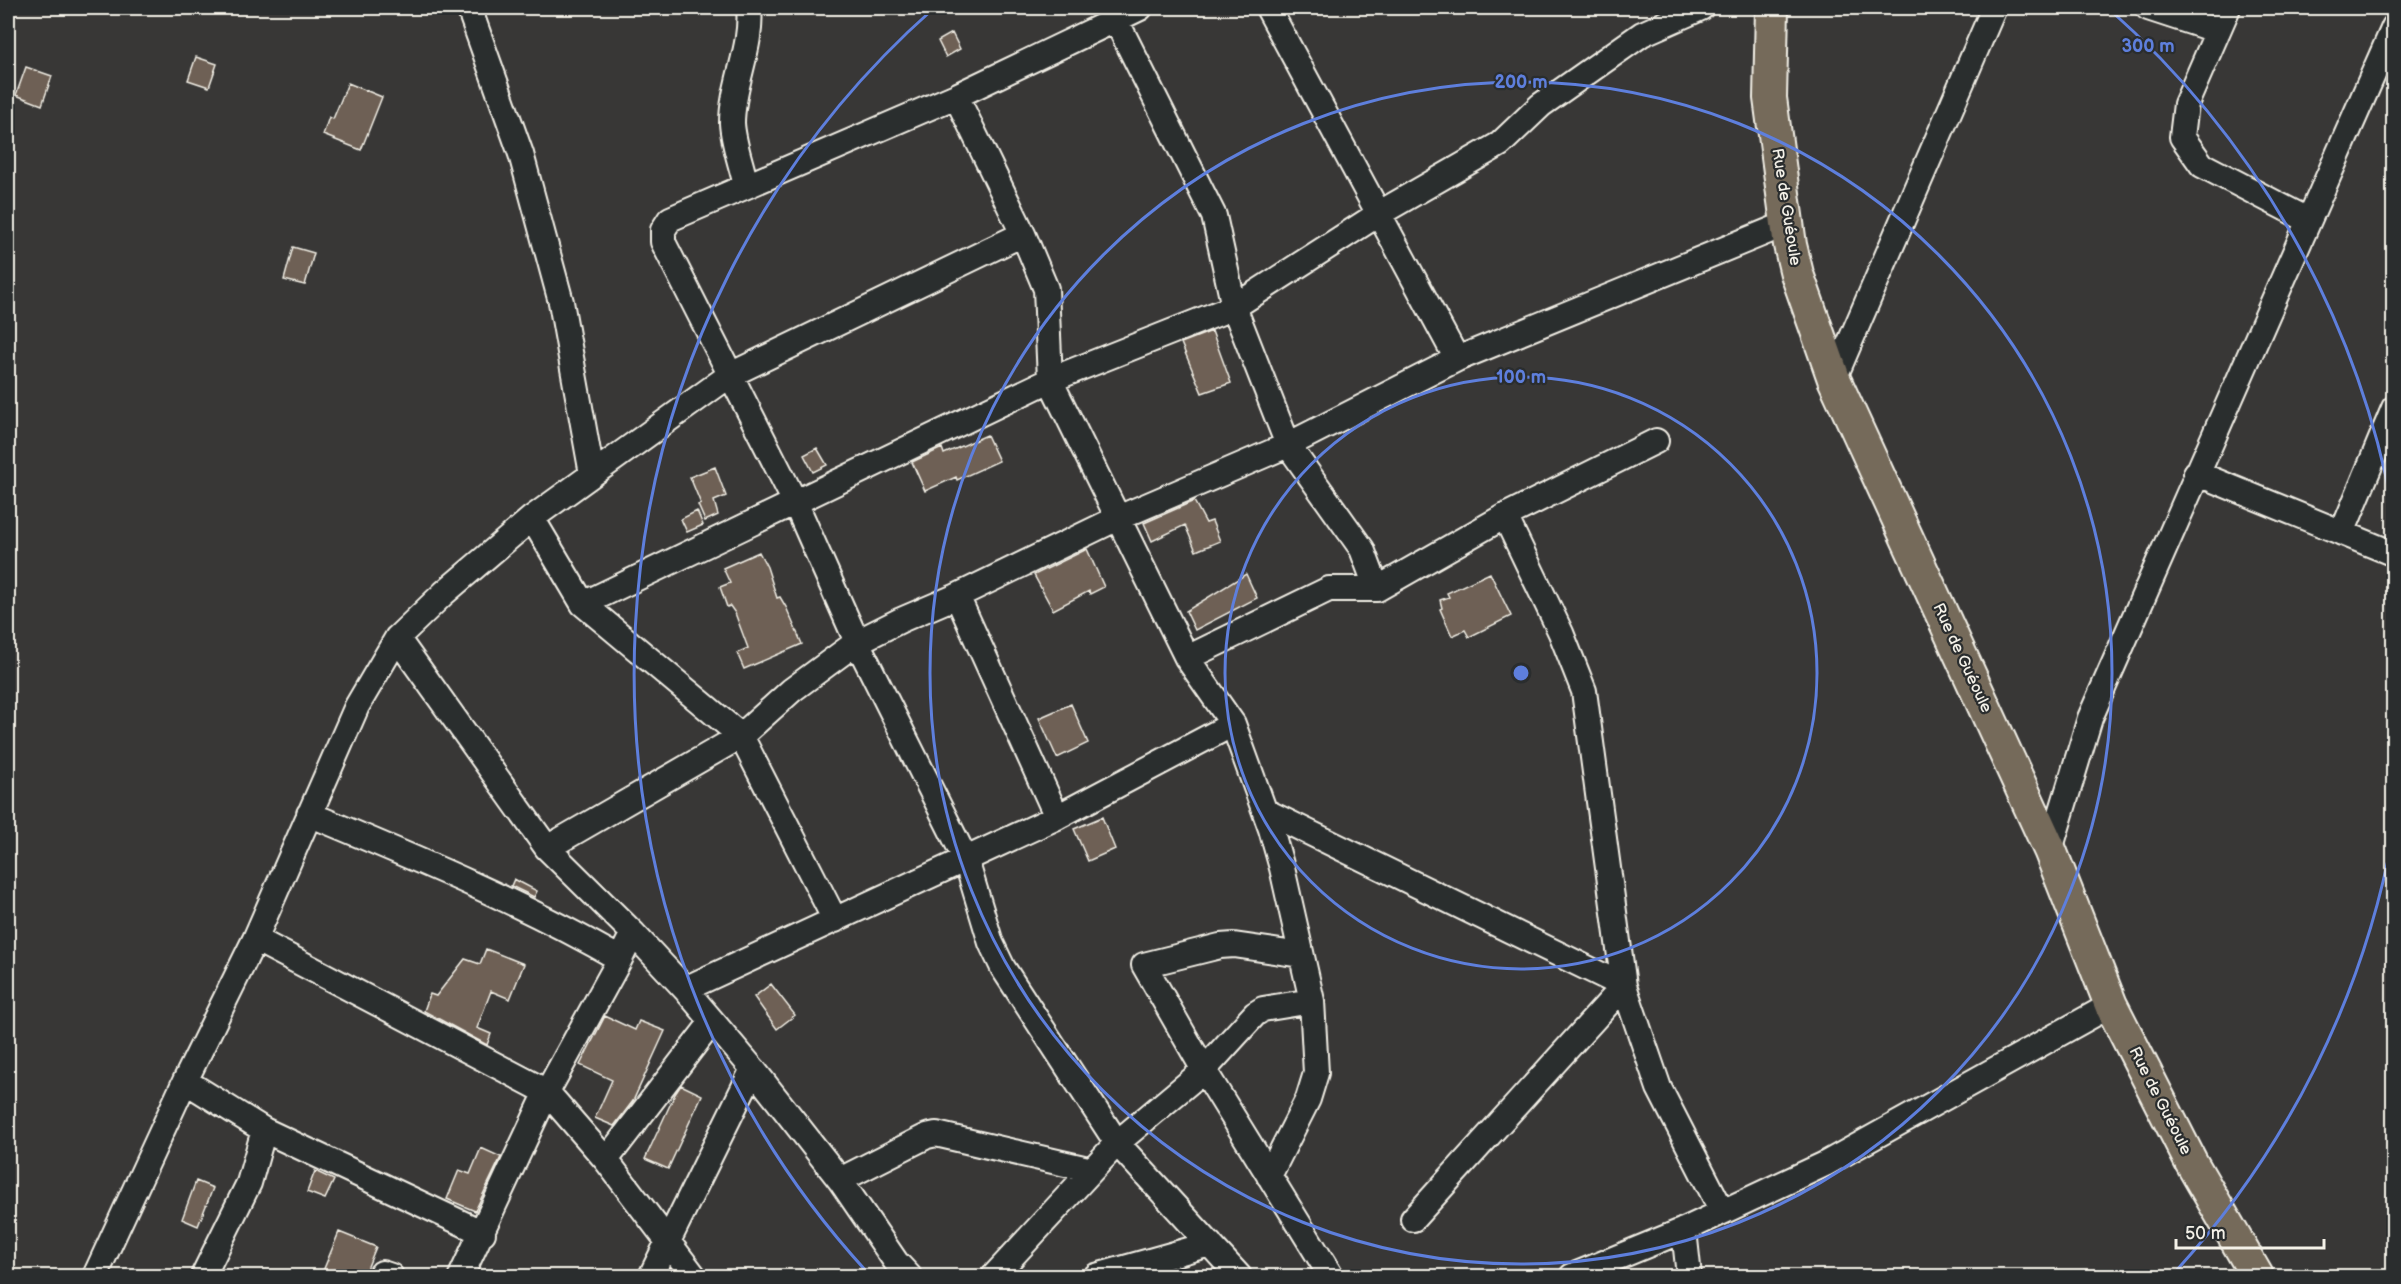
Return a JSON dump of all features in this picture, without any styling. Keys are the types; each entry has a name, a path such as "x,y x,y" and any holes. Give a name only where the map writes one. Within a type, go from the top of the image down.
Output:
{"main road":[{"name":"Rue de Guéoule","path":"1772,8 1770,98 1788,224 1797,274 1834,379 2050,850 2111,1005 2191,1162 2257,1276"}],"street":[{"path":"469,8 520,154 561,302 592,474"},
{"path":"746,186 732,124 748,36 748,8"},
{"path":"1140,8 1113,14 956,96 670,219 663,230 663,242 795,502 857,642 966,860 991,943 1003,968 1117,1143 1239,1276"},
{"path":"1268,8 1457,359"},
{"path":"583,604 1050,380 1234,307 1380,213 1500,144 1541,105 1642,34 1701,8"},
{"path":"1834,379 1994,8"},
{"path":"2148,8 2218,31"},
{"path":"2228,8 2186,104 2182,137 2202,165 2308,219"},
{"path":"1113,14 1214,216 1234,307 1288,445 1362,549 1377,589"},
{"path":"2050,850 2090,718 2394,27"},
{"path":"956,96 1047,289 1050,380 1187,658 1233,724 1265,811 1282,868 1312,1001 1316,1074 1308,1099 1269,1176"},
{"path":"547,848 741,736 792,690 857,642 1118,518 1288,445 1457,359 1788,224"},
{"path":"95,1276 185,1080 255,939 357,706 397,639 444,593 532,518 729,375 1023,234"},
{"path":"2342,533 2394,408"},
{"path":"1187,658 1329,589 1377,589 1505,516 1656,441"},
{"path":"2196,473 2394,555"},
{"path":"1505,516 1561,633 1584,691 1624,986 1659,1088 1722,1211"},
{"path":"532,518 583,604 741,736 835,920"},
{"path":"957,596 1057,817"},
{"path":"397,639 547,848 633,933 685,989 753,1069 840,1180 896,1262 909,1276"},
{"path":"685,989 1057,817 1233,724"},
{"path":"1265,811 1624,986"},
{"path":"309,814 427,864 546,919 620,960"},
{"path":"461,1276 547,1092 633,933"},
{"path":"255,939 547,1092 606,1160 694,1276"},
{"path":"1302,955 1234,945 1220,946 1144,965 1204,1070 1331,1276"},
{"path":"1413,1219 1624,986"},
{"path":"994,1276 1117,1143 1204,1070 1255,1014 1263,1010 1312,1001"},
{"path":"1572,1276 1684,1230 1825,1164 2111,1005"},
{"path":"606,1160 712,1022"},
{"path":"651,1276 753,1069"},
{"path":"185,1080 264,1130 483,1233"},
{"path":"203,1276 249,1183 264,1130"},
{"path":"840,1180 927,1136 936,1134 1092,1170"},
{"path":"1684,1230 1689,1276"},
{"path":"1096,1276 1210,1244"},
{"path":"380,1276 382,1273 391,1276"}],"building":[{"path":"952,33 960,49 946,57 938,41"},
{"path":"196,57 217,64 209,87 188,80"},
{"path":"26,67 52,76 42,105 16,95"},
{"path":"348,83 382,97 361,150 323,135 329,117 333,119"},
{"path":"293,247 314,253 305,285 284,280"},
{"path":"1212,331 1231,383 1202,393 1181,343"},
{"path":"987,435 999,461 957,480 956,477 925,491 912,462 942,448 944,454"},
{"path":"817,448 827,465 813,472 804,455"},
{"path":"715,467 726,496 714,501 718,515 705,521 690,477"},
{"path":"1194,501 1206,523 1212,521 1220,541 1196,551 1185,525 1152,541 1144,523"},
{"path":"697,511 703,525 687,532 681,519"},
{"path":"1087,549 1104,587 1090,594 1089,591 1053,610 1034,575"},
{"path":"759,552 767,567 777,598 780,597 786,607 802,644 744,669 737,653 748,648 735,613 730,606 727,607 720,587 730,583 723,568"},
{"path":"1490,573 1511,616 1469,637 1465,630 1452,636 1440,609 1442,608 1440,600 1449,597 1447,593"},
{"path":"1246,574 1257,598 1195,630 1186,611"},
{"path":"1071,704 1088,743 1057,758 1039,718"},
{"path":"1102,817 1115,849 1088,861 1074,829"},
{"path":"514,879 537,891 534,897 511,886"},
{"path":"486,949 524,964 510,999 491,991 477,1028 491,1034 487,1045 424,1011 430,994 436,996 465,959 480,964"},
{"path":"771,984 795,1015 777,1029 754,997"},
{"path":"605,1016 635,1030 639,1021 665,1031 633,1101 614,1126 595,1118 612,1080 580,1065"},
{"path":"681,1085 702,1095 668,1169 645,1159"},
{"path":"481,1148 501,1157 475,1211 447,1199 459,1170 470,1174"},
{"path":"315,1171 334,1180 325,1199 307,1192"},
{"path":"196,1181 213,1188 198,1226 182,1219"},
{"path":"339,1232 376,1247 364,1276 321,1276"}]}
